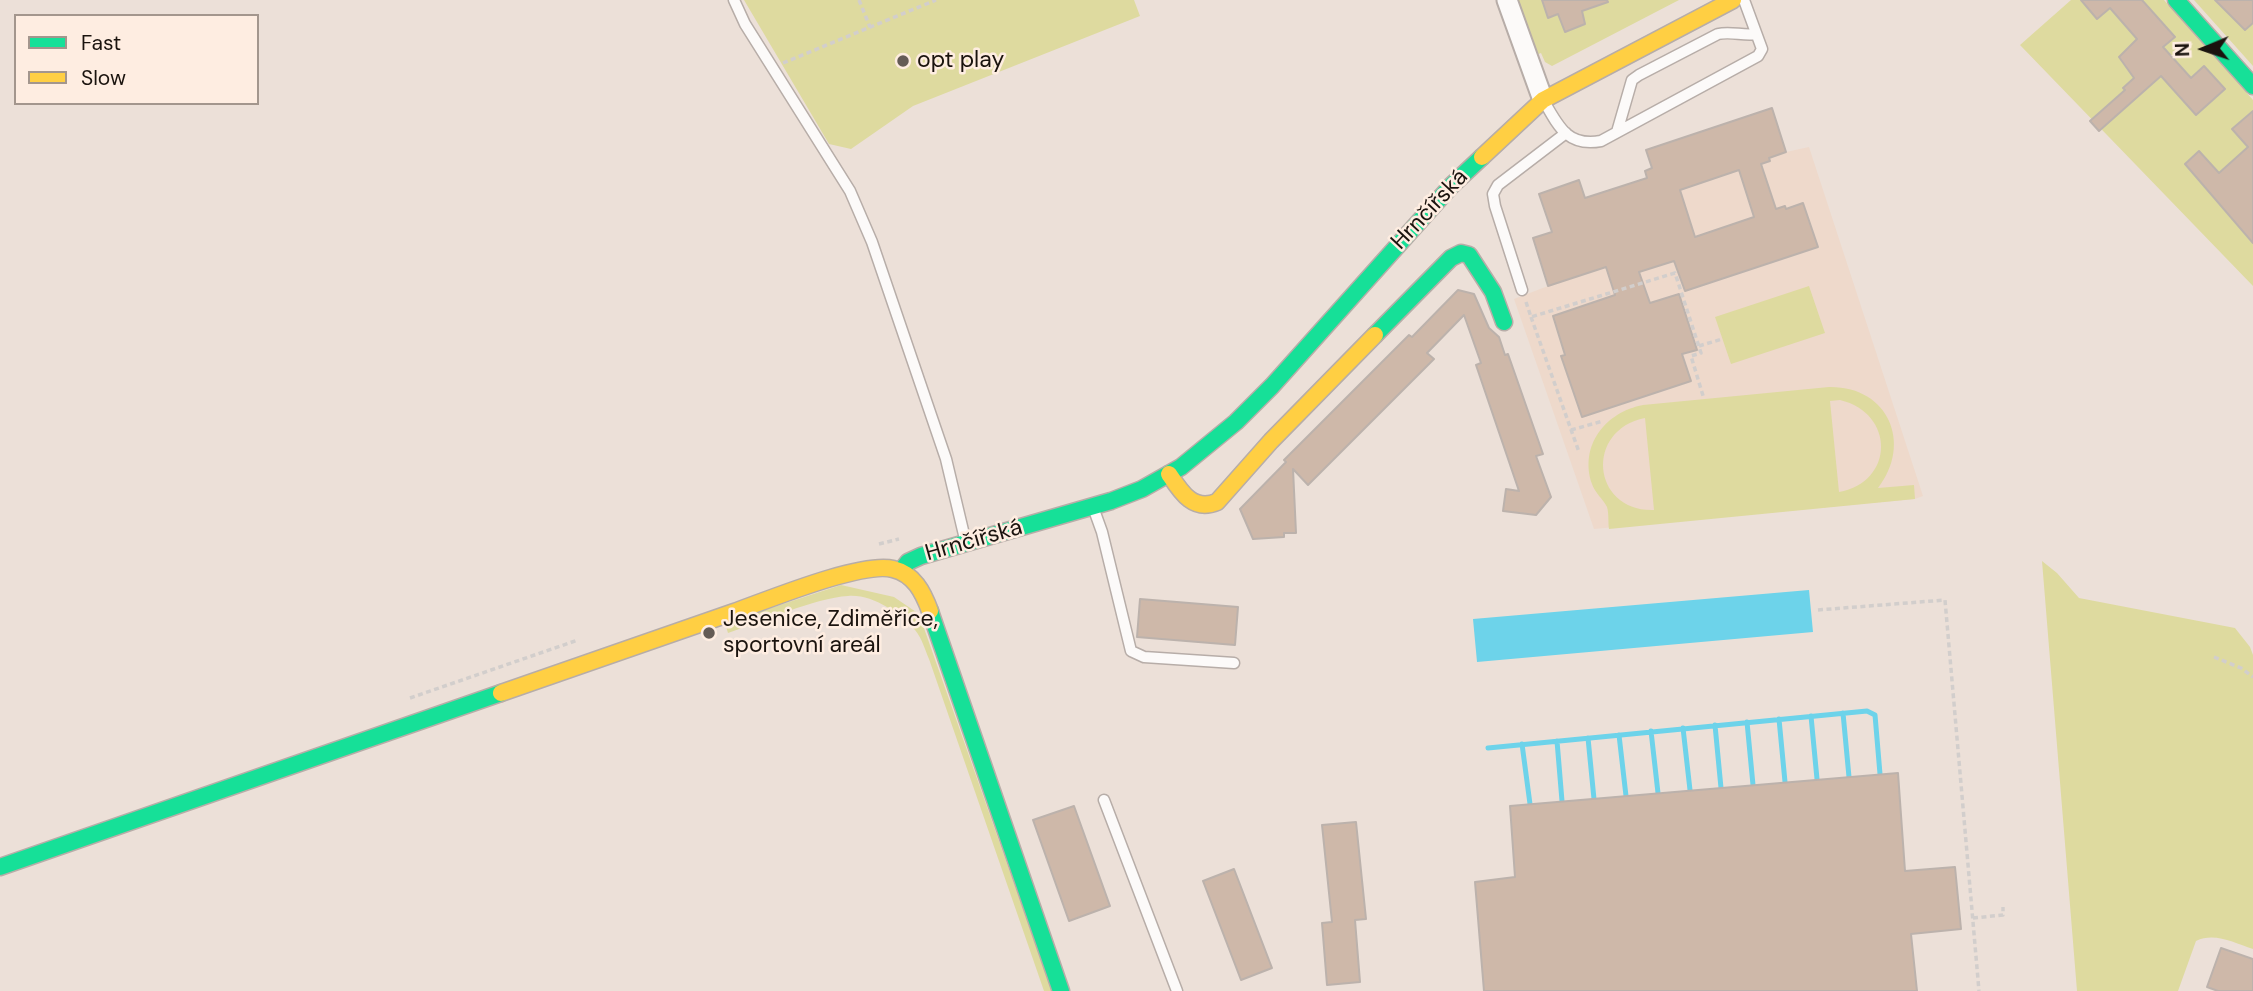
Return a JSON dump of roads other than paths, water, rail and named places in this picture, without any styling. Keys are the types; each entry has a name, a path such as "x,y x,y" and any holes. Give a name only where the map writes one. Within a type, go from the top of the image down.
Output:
{"street":[{"path":"1507,0 1544,100"},
{"name":"Hrnčířská","path":"901,570 914,558 1093,507 1127,495 1169,474 1210,445 1272,386 1451,186 1544,100 1733,0"},
{"path":"2176,0 2253,86"},
{"name":"Hrnčířská","path":"1169,474 1192,503 1206,506 1217,502 1318,393 1451,258 1461,253 1469,255 1493,292 1504,322"},
{"path":"0,867 840,576 876,567 901,570 915,580 925,597 1061,991"}],"lane":[{"path":"734,0 745,24 850,191 872,242 946,459 965,543"},
{"path":"1544,100 1566,133 1576,142 1587,144 1601,141 1758,56 1762,49 1744,0"},
{"path":"1617,132 1632,80 1639,75 1718,34 1756,34"},
{"path":"1522,290 1494,206 1493,194 1498,185 1566,133"},
{"path":"1093,507 1102,532 1131,651 1144,657 1234,663"},
{"path":"1104,800 1177,991"}],"water":[{"path":"1809,590 1813,632 1477,662 1473,619"}],"waterway":[{"path":"1488,748 1867,711 1875,715 1880,774"},
{"path":"1843,713 1849,777"},
{"path":"1811,716 1817,779"},
{"path":"1779,719 1785,782"},
{"path":"1747,722 1753,785"},
{"path":"1715,725 1721,788"},
{"path":"1683,728 1690,790"},
{"path":"1651,731 1658,793"},
{"path":"1619,735 1626,796"},
{"path":"1588,738 1594,799"},
{"path":"1557,741 1562,801"},
{"path":"1522,744 1530,804"}],"place":[{"name":"opt play","path":"903,61"},
{"name":"Jesenice, Zdiměřice, sportovní areál","path":"709,633"}]}
